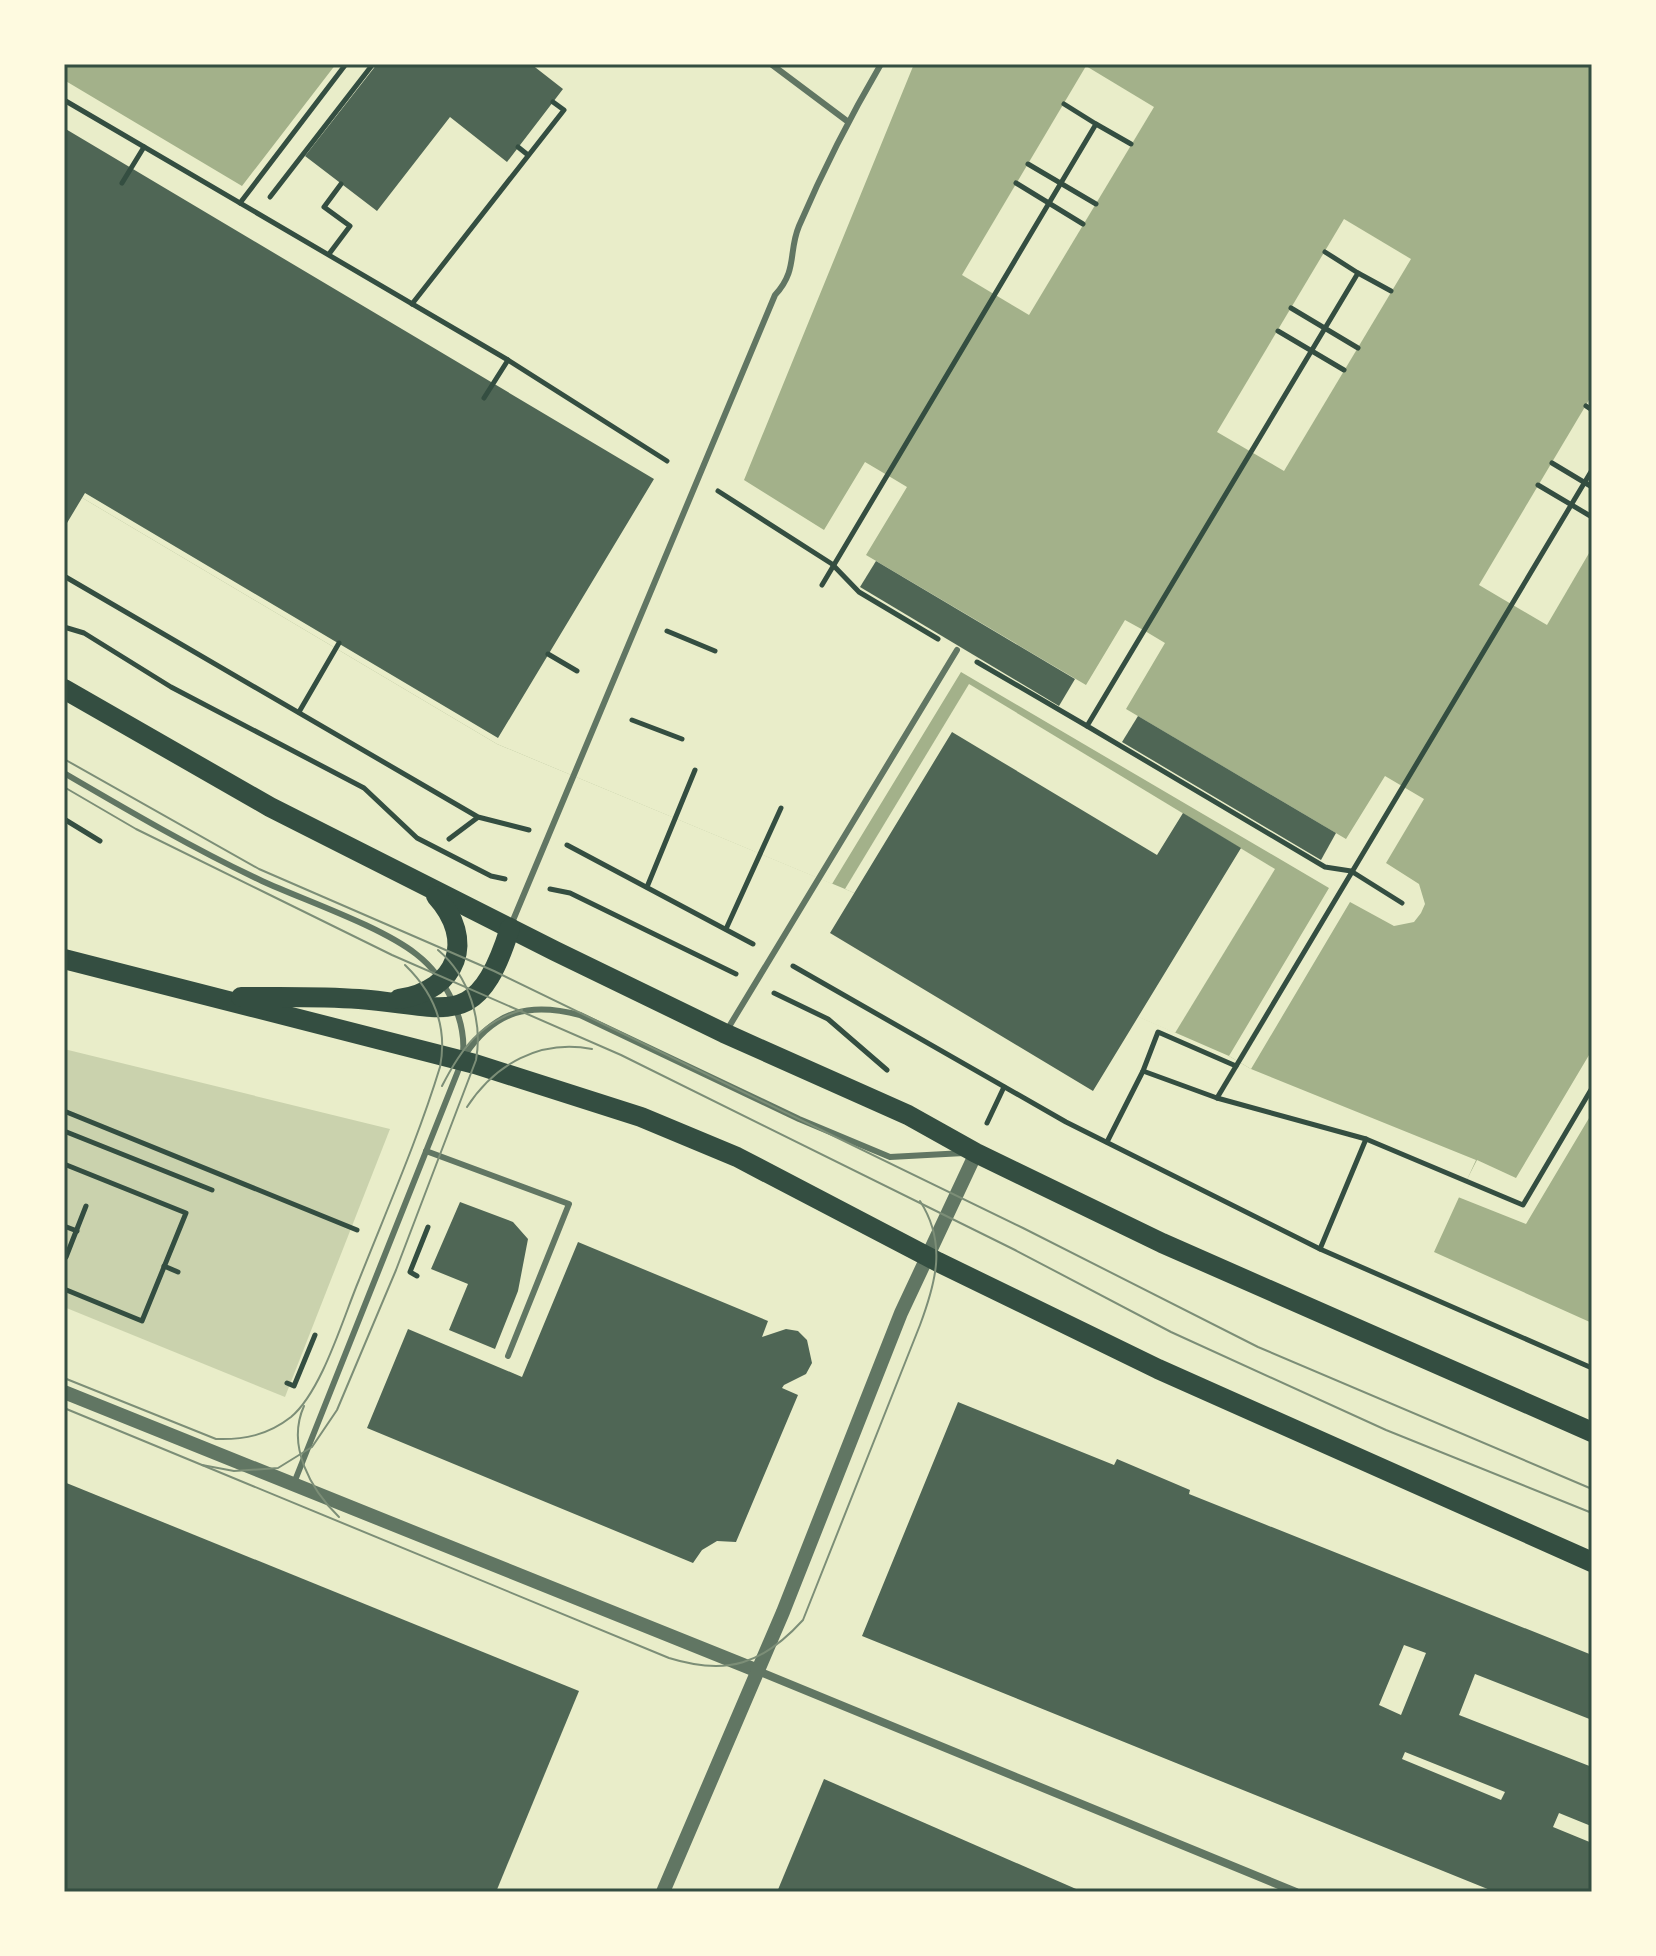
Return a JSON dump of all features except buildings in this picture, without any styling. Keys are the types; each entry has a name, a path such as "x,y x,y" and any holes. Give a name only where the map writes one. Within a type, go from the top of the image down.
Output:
{"main road":[{"path":"64,689 270,807 724,1033 908,1115 976,1153 1162,1243 1592,1432"},
{"path":"383,1002 416,996 441,982 452,965 458,935 453,914 428,886"},
{"path":"207,996 383,1002 437,1009 455,1008 488,983 510,928"},
{"path":"64,959 550,1085 737,1157 1158,1369 1592,1562"}],"street":[{"path":"663,1892 758,1671 927,1255 976,1153"},
{"path":"64,1392 758,1671 1296,1892"}],"lane":[{"path":"771,64 847,121"},
{"path":"510,928 708,449 775,295 785,284 794,260 797,231 847,121 881,64"},
{"path":"724,1033 957,650"},
{"path":"64,773 217,858 399,943 417,954 441,982 455,1008 465,1046 462,1061 292,1486"},
{"path":"462,1061 479,1035 496,1023 520,1011 552,1008 580,1015 799,1119 890,1157 976,1153"},
{"path":"426,1151 569,1204 508,1356"}],"path":[{"path":"240,203 346,64"},
{"path":"270,197 373,64"},
{"path":"64,100 508,360 667,461"},
{"path":"412,304 564,110 553,102"},
{"path":"1064,104 1131,144"},
{"path":"822,585 1096,124"},
{"path":"122,183 144,147"},
{"path":"518,147 528,155"},
{"path":"1028,164 1096,204"},
{"path":"1016,183 1083,224"},
{"path":"329,254 350,226 324,207 341,184"},
{"path":"1325,252 1391,291"},
{"path":"1358,273 1087,726 1325,867 1351,871 1402,903"},
{"path":"1291,308 1358,348"},
{"path":"1278,331 1344,370"},
{"path":"484,398 508,360"},
{"path":"1586,406 1592,410"},
{"path":"1552,463 1592,487"},
{"path":"1217,1098 1592,470"},
{"path":"1538,485 1592,517"},
{"path":"716,490 832,564"},
{"path":"64,576 478,817 547,835 773,954 1004,1087 1107,1142 1320,1249 1592,1368"},
{"path":"64,627 84,633 171,687 364,788 417,838 491,876 570,893 828,1019 899,1077"},
{"path":"667,631 715,651"},
{"path":"299,712 339,643"},
{"path":"548,654 577,671"},
{"path":"632,720 682,739"},
{"path":"647,888 695,770"},
{"path":"726,929 781,808"},
{"path":"449,839 478,817"},
{"path":"64,819 100,841"},
{"path":"1107,1142 1143,1071 1158,1032 1237,1067"},
{"path":"1143,1071 1217,1098 1366,1139 1523,1205 1592,1088"},
{"path":"987,1123 1004,1087"},
{"path":"64,1111 357,1230"},
{"path":"975,1117 999,1129"},
{"path":"64,1131 212,1190"},
{"path":"1320,1249 1366,1139"},
{"path":"64,1164 186,1213 142,1321 64,1289"},
{"path":"66,1257 86,1206"},
{"path":"64,1226 77,1231"},
{"path":"417,1276 410,1272 428,1227"},
{"path":"164,1266 178,1272"},
{"path":"287,1383 294,1386 315,1335"}],"shaded area":[{"path":"64,64 1592,64 1592,1323 1434,1252 1476,1160 1251,1069 1229,1056 845,889 497,744 64,487"},
{"path":"64,1049 390,1129 285,1397 64,1307"}],"pier":[{"path":"336,64 914,64 744,480 824,530 865,462 887,475 907,487 866,555 1086,685 1125,620 1145,631 1165,643 1126,709 1346,839 1385,776 1424,799 1386,863 1419,884 1425,904 1414,922 1394,926 1350,902 1251,1069 1229,1056 1329,888 961,672 832,884 497,744 64,487 64,80 242,186"},
{"path":"1086,66 1154,107 1029,315 962,275"},
{"path":"1344,219 1411,259 1284,471 1217,432"},
{"path":"1592,395 1592,548 1547,625 1479,585"},
{"path":"969,684 1275,869 1175,1033 845,889"},
{"path":"1592,1050 1592,1113 1526,1224 1458,1197 1477,1160 1516,1178"}],"tram line":[{"path":"64,759 259,869 494,971 1023,1228 1258,1347 1592,1489"},
{"path":"64,787 136,829 392,955 621,1055 1015,1250 1171,1332 1386,1430 1592,1513"},
{"path":"64,1408 202,1465 234,1471 278,1468 312,1447 337,1410 396,1270 476,1060 477,1030 471,1000 458,973 438,950"},
{"path":"64,1378 216,1439 236,1439 265,1432 291,1417 302,1405 331,1353 440,1067 442,1038 436,1011 424,987 405,965"},
{"path":"442,1086 473,1039 494,1022 522,1010"},
{"path":"467,1107 491,1078 520,1058 554,1048 592,1049"},
{"path":"202,1465 669,1658 709,1666 743,1662 773,1647 803,1620 920,1325 931,1293 936,1263 934,1232 920,1201"},
{"path":"304,1406 298,1436 304,1466 319,1494 339,1517"}]}
